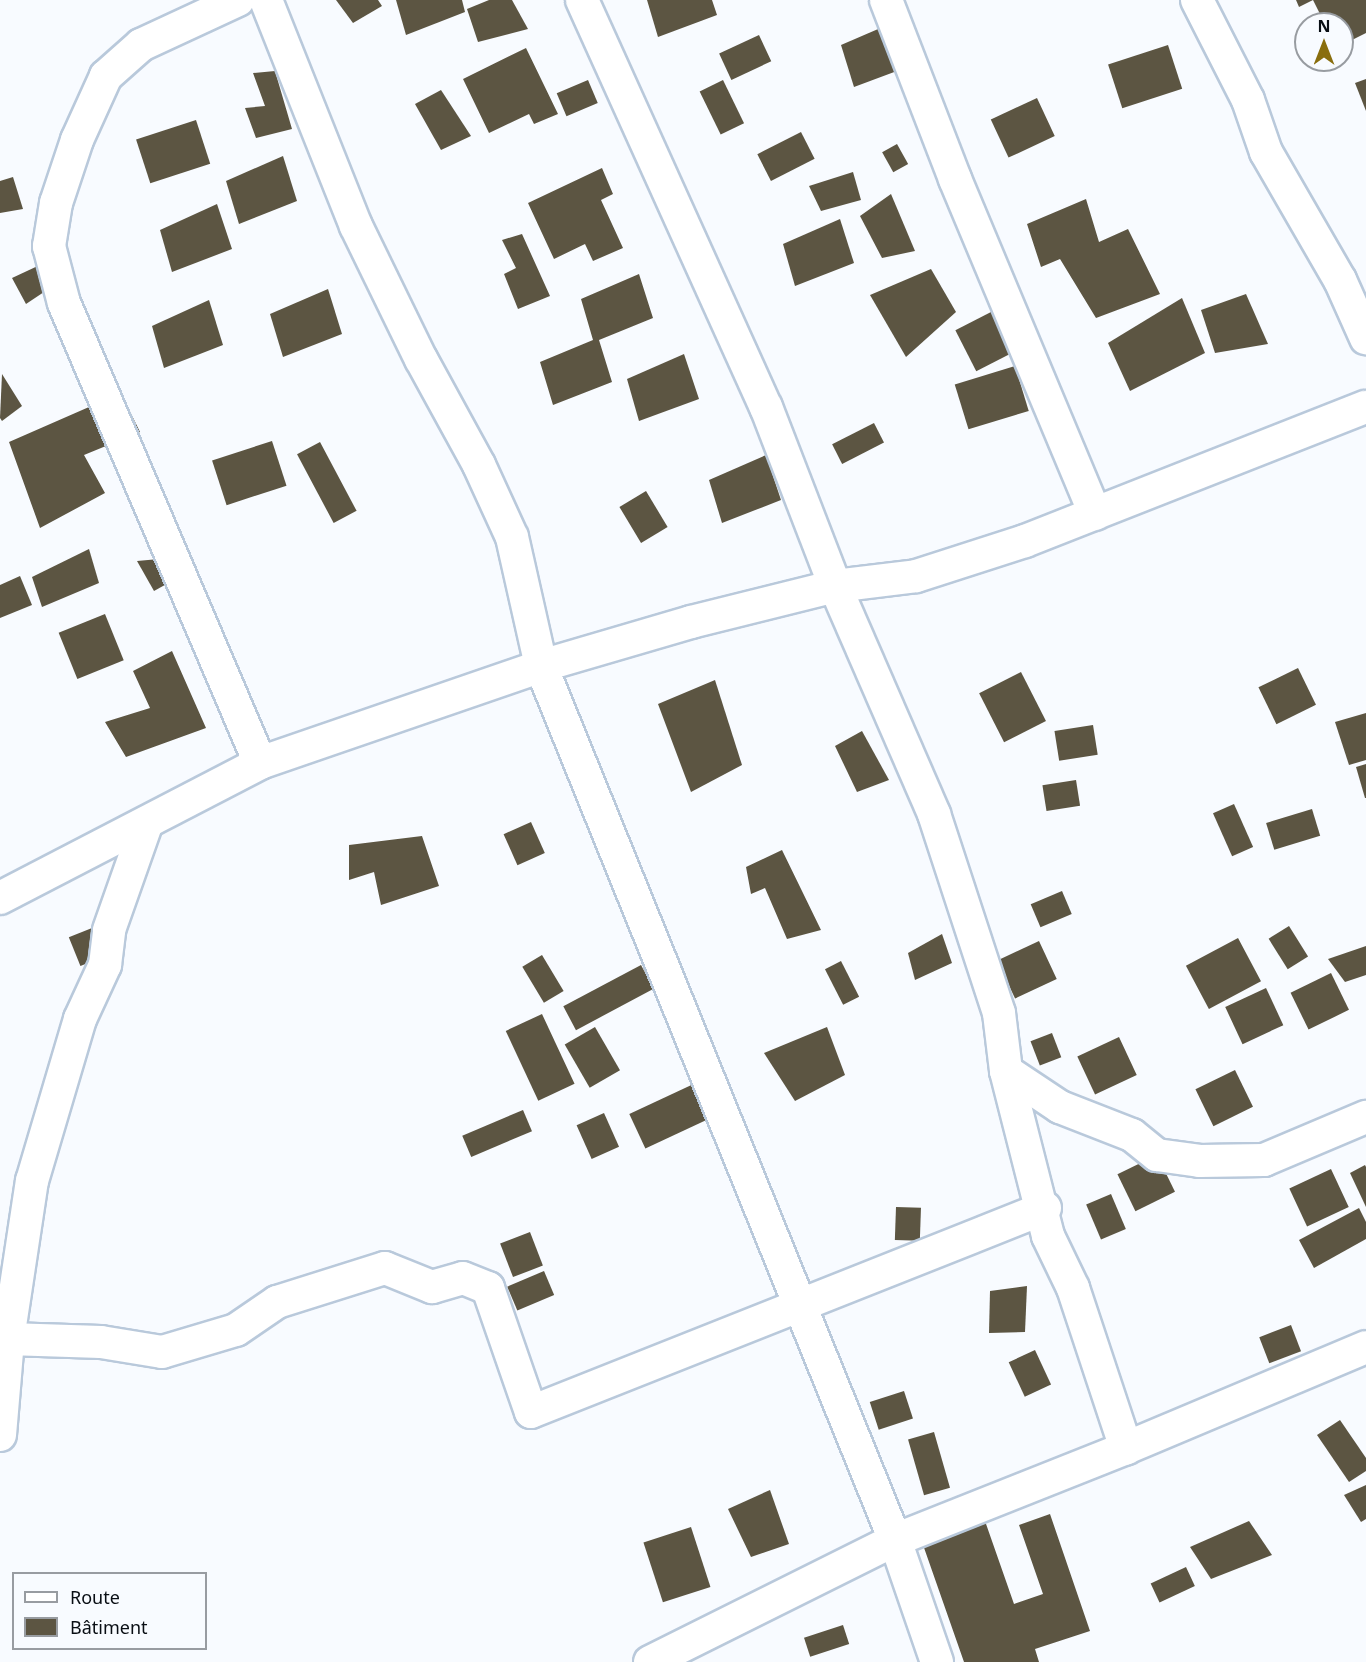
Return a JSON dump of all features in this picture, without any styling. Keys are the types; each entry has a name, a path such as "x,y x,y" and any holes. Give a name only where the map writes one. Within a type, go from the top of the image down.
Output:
{"street":[{"path":"238,0 141,45 106,76 59,192 49,246 64,303 260,763"},
{"path":"266,0 356,226 512,537 541,666 895,1540 937,1662"},
{"path":"582,0 766,407 835,586 934,814 999,1013 1006,1071 1047,1236 1073,1288 1126,1448"},
{"path":"886,0 954,179 1095,514"},
{"path":"1197,0 1248,100 1266,152 1340,280 1366,338"},
{"path":"0,898 260,763 541,666 835,586 916,576 1095,514 1366,407"},
{"path":"0,1435 8,1339 32,1181 80,1019 105,965 109,930 147,822"},
{"path":"1006,1071 1060,1107 1132,1135 1157,1155 1200,1161 1264,1160 1366,1117"},
{"path":"8,1339 101,1342 162,1352 236,1330 277,1302 385,1268 432,1287 463,1278 488,1288 531,1412 1042,1209"},
{"path":"650,1662 895,1540 1126,1448 1366,1347"}],"building":[{"path":"336,0 378,0 382,6 353,23"},
{"path":"396,0 462,0 465,12 406,35"},
{"path":"489,0 512,0 528,29 478,42 467,9"},
{"path":"647,0 712,0 717,15 658,37"},
{"path":"1296,0 1313,0 1299,7"},
{"path":"1313,0 1366,0 1366,33 1354,39 1354,12 1319,12"},
{"path":"899,20 913,65 854,87 841,45"},
{"path":"759,35 771,61 731,80 719,54"},
{"path":"1168,45 1182,89 1122,108 1108,64"},
{"path":"526,48 558,114 534,124 529,114 489,133 463,79"},
{"path":"275,71 292,129 256,138 245,108 265,106 253,73"},
{"path":"1366,79 1366,111 1355,83"},
{"path":"588,80 598,103 566,116 557,93"},
{"path":"723,80 744,123 721,135 700,91"},
{"path":"441,90 471,136 441,150 415,104"},
{"path":"1037,98 1055,136 1009,158 991,120"},
{"path":"196,120 210,164 150,183 136,139"},
{"path":"801,132 815,159 771,181 757,154"},
{"path":"897,144 908,164 893,172 882,152"},
{"path":"283,156 297,201 239,224 226,181"},
{"path":"602,168 613,194 601,200 623,248 593,261 585,244 554,259 528,203"},
{"path":"853,172 861,200 821,211 809,186"},
{"path":"13,177 23,209 0,213 0,181"},
{"path":"891,194 915,251 882,258 860,216"},
{"path":"1086,199 1099,242 1128,229 1160,294 1096,318 1060,259 1041,267 1027,224"},
{"path":"217,204 232,249 172,272 160,230"},
{"path":"840,219 854,263 795,286 783,244"},
{"path":"522,234 550,296 518,309 504,274 516,268 502,240"},
{"path":"42,264 59,282 26,304 12,278"},
{"path":"931,269 956,312 906,357 870,295"},
{"path":"639,274 653,318 599,340 612,382 553,405 540,362 593,340 581,299"},
{"path":"328,289 342,334 283,357 270,314"},
{"path":"1246,294 1268,344 1215,353 1201,310"},
{"path":"1182,298 1205,353 1130,391 1108,343"},
{"path":"209,300 223,345 164,368 152,326"},
{"path":"991,312 1012,353 976,371 955,330"},
{"path":"684,354 699,399 639,421 627,379"},
{"path":"1015,366 1029,411 968,429 955,384"},
{"path":"2,374 22,406 2,421 0,418"},
{"path":"121,393 140,432 84,455 105,493 40,528 9,442"},
{"path":"874,423 884,443 842,464 832,444"},
{"path":"272,441 287,486 227,505 212,460"},
{"path":"320,442 357,511 334,523 297,454"},
{"path":"766,455 781,500 722,523 709,480"},
{"path":"646,491 668,527 641,543 619,507"},
{"path":"89,549 99,583 42,607 32,577"},
{"path":"159,559 172,581 154,591 137,561"},
{"path":"20,576 32,605 0,618 0,585"},
{"path":"105,614 124,660 77,679 59,633"},
{"path":"172,651 206,728 126,757 105,722 150,708 133,671"},
{"path":"1298,668 1316,705 1276,724 1258,687"},
{"path":"1021,672 1046,721 1004,742 979,693"},
{"path":"715,680 742,765 691,792 658,704"},
{"path":"1366,713 1366,760 1349,765 1335,722"},
{"path":"1093,725 1098,755 1059,761 1054,731"},
{"path":"862,731 889,780 857,792 835,746"},
{"path":"1366,764 1366,798 1365,798 1356,767"},
{"path":"1076,780 1080,806 1046,811 1042,785"},
{"path":"1234,804 1253,847 1232,856 1213,813"},
{"path":"1312,809 1320,836 1274,850 1266,823"},
{"path":"531,822 545,853 517,865 504,834"},
{"path":"422,836 439,886 381,905 374,872 349,880 349,845"},
{"path":"782,850 821,930 787,939 765,888 751,894 746,867"},
{"path":"1062,891 1072,914 1040,927 1031,904"},
{"path":"1289,926 1308,957 1288,969 1269,939"},
{"path":"92,928 104,957 80,966 69,937"},
{"path":"942,934 952,963 915,980 908,953"},
{"path":"1238,938 1261,981 1209,1009 1186,966"},
{"path":"1039,941 1057,979 1015,999 997,960"},
{"path":"1366,946 1366,975 1345,982 1328,959"},
{"path":"542,955 564,991 544,1003 522,967"},
{"path":"841,961 859,997 843,1005 825,969"},
{"path":"641,965 654,989 576,1030 563,1006"},
{"path":"1331,973 1349,1010 1309,1030 1291,993"},
{"path":"1266,988 1283,1025 1243,1044 1225,1007"},
{"path":"542,1014 575,1084 538,1101 506,1031"},
{"path":"595,1027 620,1070 590,1088 565,1044"},
{"path":"827,1027 845,1075 795,1101 764,1053"},
{"path":"1052,1033 1061,1057 1040,1066 1031,1041"},
{"path":"1119,1037 1137,1075 1095,1095 1077,1056"},
{"path":"1235,1070 1253,1107 1213,1126 1195,1089"},
{"path":"700,1081 716,1115 645,1148 629,1114"},
{"path":"523,1110 532,1131 471,1157 462,1136"},
{"path":"604,1113 619,1147 592,1159 577,1125"},
{"path":"1157,1155 1175,1192 1135,1211 1117,1174"},
{"path":"1365,1165 1366,1167 1366,1207 1350,1173"},
{"path":"1331,1169 1349,1207 1307,1227 1289,1188"},
{"path":"1111,1194 1126,1229 1101,1240 1086,1205"},
{"path":"896,1207 921,1208 920,1241 895,1240"},
{"path":"1359,1208 1366,1222 1366,1239 1314,1268 1299,1240"},
{"path":"530,1232 543,1266 513,1277 500,1243"},
{"path":"544,1271 554,1295 517,1311 507,1287"},
{"path":"1027,1286 1025,1332 989,1333 990,1291"},
{"path":"1291,1325 1301,1351 1269,1363 1259,1337"},
{"path":"1035,1350 1051,1384 1025,1397 1009,1362"},
{"path":"904,1391 913,1419 879,1430 870,1402"},
{"path":"1340,1420 1366,1458 1366,1471 1349,1482 1317,1435"},
{"path":"934,1432 950,1488 924,1495 908,1439"},
{"path":"1366,1485 1366,1519 1361,1522 1344,1495"},
{"path":"770,1490 789,1544 751,1557 728,1509"},
{"path":"1050,1514 1090,1631 1035,1649 1039,1662 964,1662 922,1542 985,1521 1014,1604 1043,1594 1019,1525"},
{"path":"1249,1521 1272,1555 1211,1579 1190,1547"},
{"path":"691,1527 710,1587 663,1602 643,1542"},
{"path":"1186,1567 1195,1586 1160,1603 1151,1583"},
{"path":"843,1625 849,1644 810,1657 804,1638"}]}
